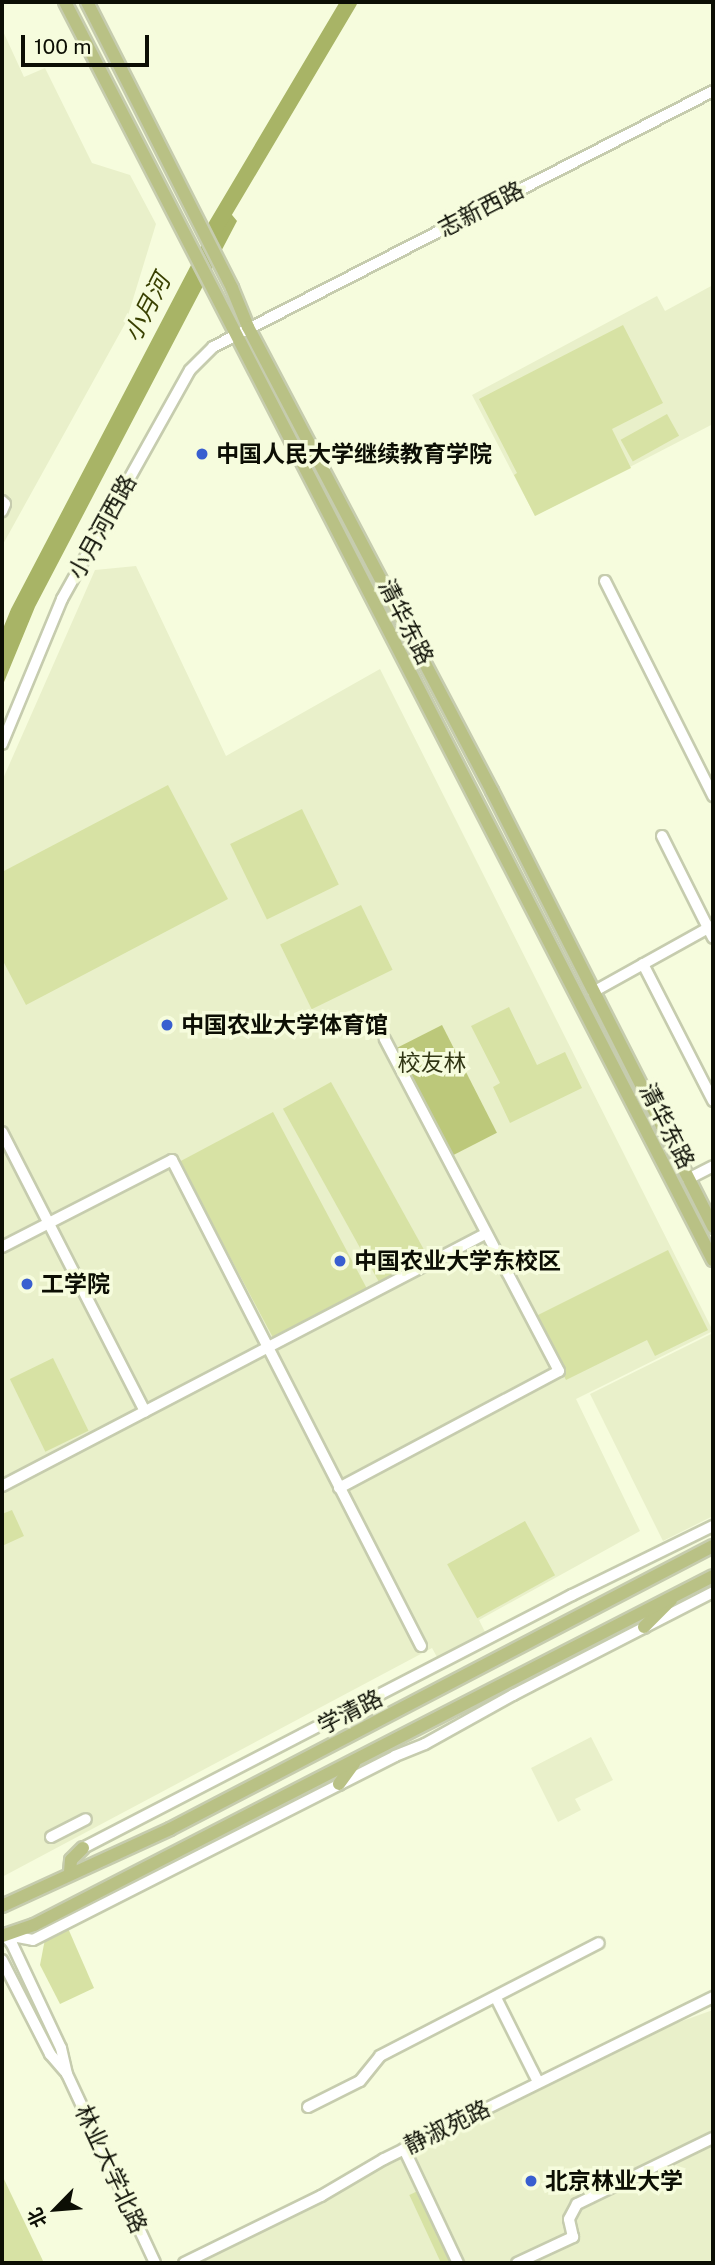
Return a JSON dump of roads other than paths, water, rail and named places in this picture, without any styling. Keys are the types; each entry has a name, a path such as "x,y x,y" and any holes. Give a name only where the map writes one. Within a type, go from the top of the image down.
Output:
{"main road":[{"name":"清华东路","path":"65,2 388,634 713,1260"},
{"name":"清华东路","path":"88,2 221,266 248,327 406,626 713,1227"},
{"path":"388,634 406,626"},
{"name":"学清路","path":"2,1906 70,1872 170,1829 713,1546"},
{"name":"学清路","path":"3,1934 34,1925 713,1576"},
{"path":"645,1627 674,1596"},
{"path":"339,1784 356,1760"},
{"path":"70,1872 71,1860 83,1848"}],"street":[{"name":"志新西路","path":"236,334 713,90"},
{"name":"小月河西路","path":"2,744 62,599 190,370 213,347 236,334"},
{"path":"605,581 713,796"},
{"path":"593,992 643,964 712,931 662,836"},
{"path":"643,964 713,1101"},
{"path":"339,1489 559,1371 385,1040"},
{"path":"2,1132 145,1411"},
{"path":"2,1247 172,1160 421,1646"},
{"path":"688,1179 713,1166"},
{"path":"2,1486 485,1234"},
{"name":"学清路","path":"83,1848 572,1595 713,1526"},
{"path":"3,1934 33,1940 339,1784 425,1744 713,1592"},
{"path":"51,1837 86,1819"},
{"name":"林业大学北路","path":"3,1934 12,1944 61,2048 67,2074 155,2263"},
{"path":"309,2107 360,2081 380,2056 599,1943"},
{"name":"林业大学北路","path":"2,1960 50,2053 67,2074"},
{"name":"静淑苑路","path":"184,2263 321,2196 404,2149 713,1997"},
{"path":"496,1998 538,2082"},
{"path":"517,2263 573,2237 569,2219 577,2204 713,2138"},
{"path":"404,2149 458,2263"}],"waterway":[{"name":"小月河","path":"216,226 349,2"}],"place":[{"name":"中国人民大学继续教育学院","path":"202,454"},
{"name":"中国农业大学体育馆","path":"167,1025"},
{"name":"中国农业大学东校区","path":"340,1261"},
{"name":"工学院","path":"27,1284"},
{"name":"北京林业大学","path":"531,2181"}],"park label":[{"name":"校友林","path":"432,1063"}]}
